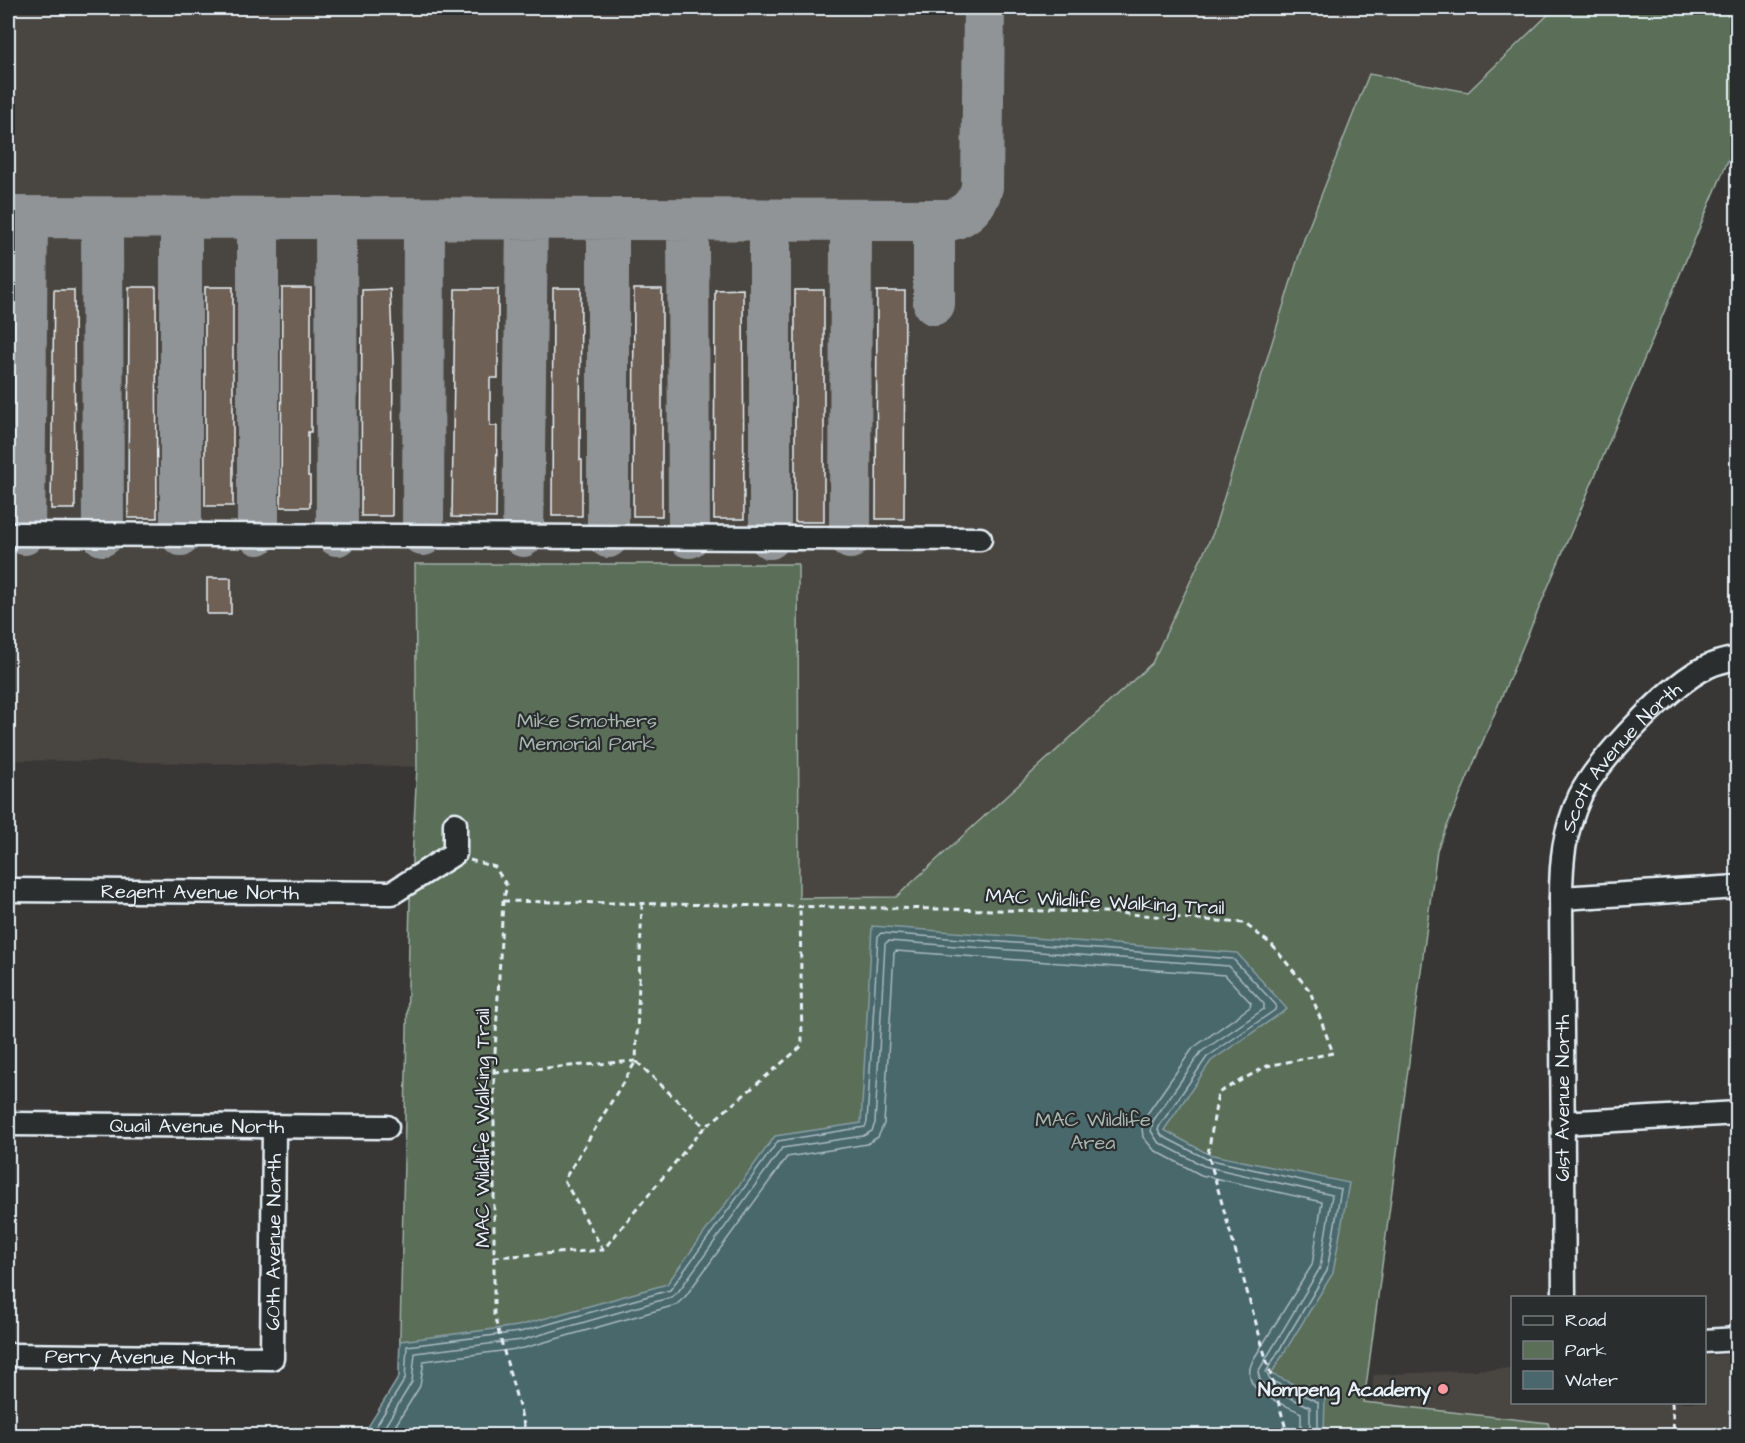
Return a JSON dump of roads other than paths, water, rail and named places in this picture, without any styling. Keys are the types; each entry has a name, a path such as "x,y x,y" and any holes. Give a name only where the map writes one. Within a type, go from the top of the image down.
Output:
{"street":[{"path":"8,534 980,539"},
{"name":"Scott Avenue North","path":"1561,898 1562,848 1581,794 1597,769 1652,709 1678,686 1706,667 1737,658"},
{"name":"Regent Avenue North","path":"8,891 392,894 455,853 455,824"},
{"path":"1561,898 1737,887"},
{"name":"61st Avenue North","path":"1561,898 1564,1296"},
{"path":"1562,1123 1737,1113"},
{"name":"Quail Avenue North","path":"8,1124 387,1127"},
{"name":"60th Avenue North","path":"272,1358 274,1127"},
{"path":"1706,1341 1737,1339"},
{"name":"Perry Avenue North","path":"8,1355 272,1358"}],"water":[{"path":"872,926 1237,953 1287,1009 1211,1061 1164,1130 1208,1154 1349,1183 1333,1273 1271,1374 1325,1398 1324,1435 363,1435 399,1377 400,1341 518,1326 667,1284 775,1136 861,1123"}],"place":[{"name":"Nompeng Academy","path":"1443,1389"}],"park label":[{"name":"Mike Smothers Memorial Park","path":"587,732"},
{"name":"MAC Wildlife Area","path":"1093,1130"}]}
